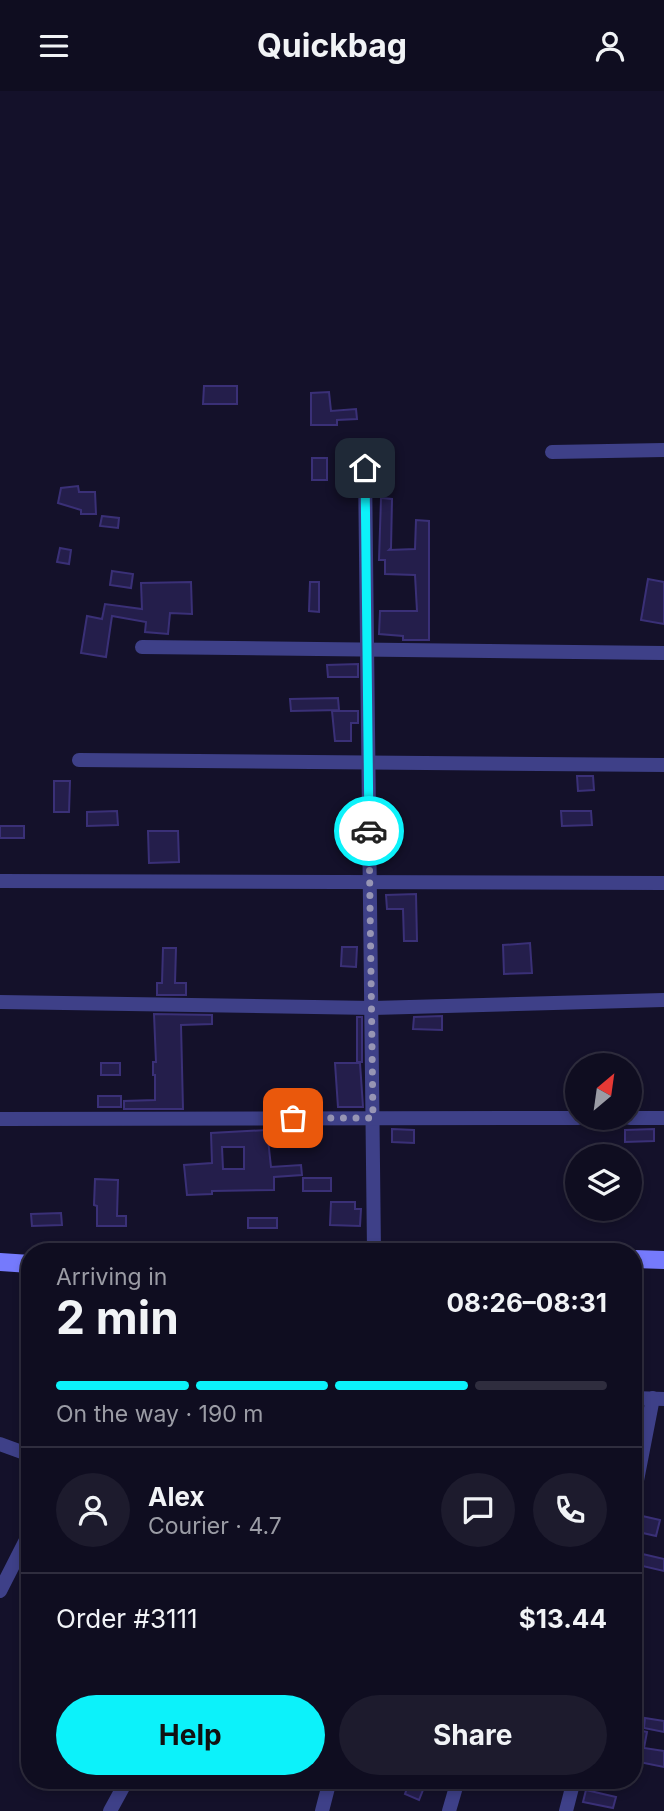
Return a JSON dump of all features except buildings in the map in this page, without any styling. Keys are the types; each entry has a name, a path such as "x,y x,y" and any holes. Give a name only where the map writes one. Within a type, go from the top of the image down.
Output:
{"main road":[{"path":"642,1259 664,1260"},
{"path":"0,1262 21,1263"}],"street":[{"path":"552,452 664,450"},
{"path":"365,468 374,1243"},
{"path":"142,647 664,653"},
{"path":"79,760 664,765"},
{"path":"0,881 664,883"},
{"path":"0,1002 373,1007 664,1000"},
{"path":"0,1119 565,1118"},
{"path":"642,1118 664,1118"},
{"path":"642,1464 658,1399"},
{"path":"0,1444 21,1452"},
{"path":"0,1591 21,1550"},
{"path":"110,1811 122,1789"},
{"path":"322,1811 328,1789"},
{"path":"449,1811 455,1789"},
{"path":"566,1811 572,1789"}],"way so far":[{"path":"293,1118 373,1118 369,831"}],"route":[{"path":"365,468 369,831"}]}
